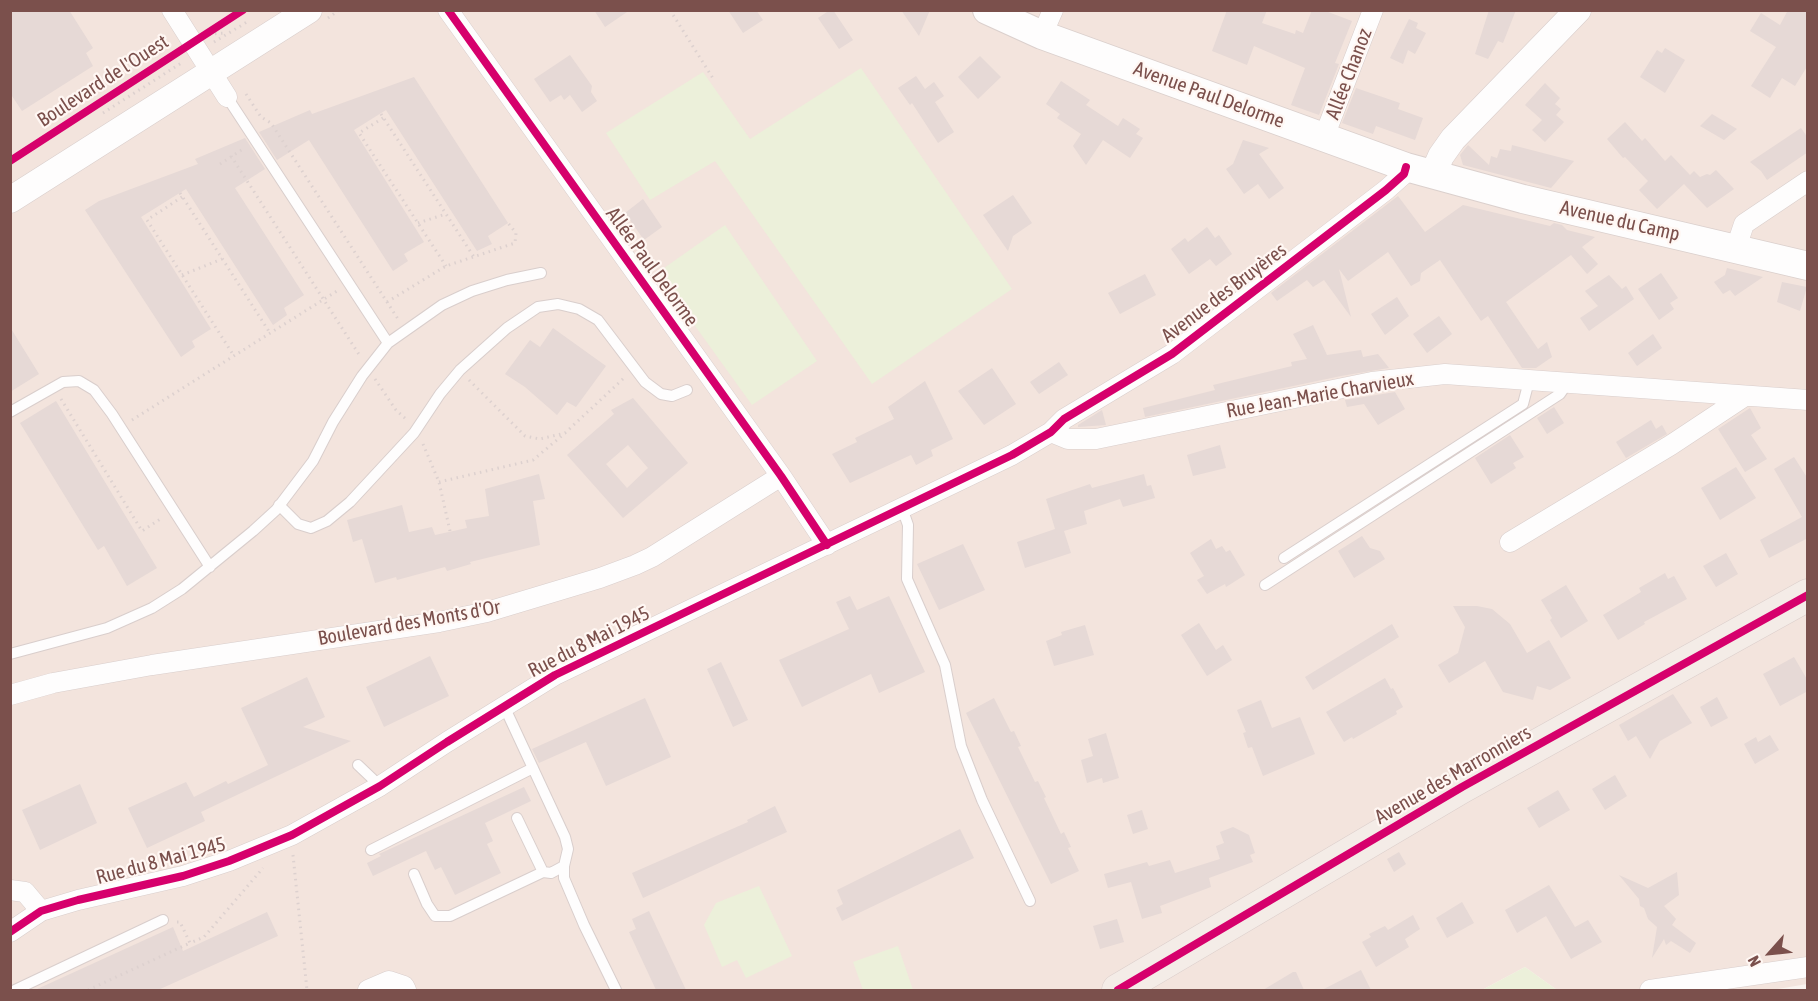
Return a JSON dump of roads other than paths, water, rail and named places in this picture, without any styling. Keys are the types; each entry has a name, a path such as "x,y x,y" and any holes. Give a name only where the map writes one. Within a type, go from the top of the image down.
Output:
{"main road":[{"name":"Avenue Paul Delorme","path":"987,10 1048,23 1324,137 1420,170"},
{"name":"Avenue du Camp","path":"1420,170 1523,199 1808,266"},
{"name":"Avenue des Marronniers","path":"1118,990 1462,787 1808,595"}],"street":[{"path":"172,10 234,92"},
{"path":"10,201 202,50 309,10"},
{"name":"Allée Paul Delorme","path":"448,10 781,476 827,545"},
{"name":"Allée Chanoz","path":"1324,137 1373,10"},
{"name":"Avenue des Bruyères","path":"1051,432 1064,419 1172,354 1404,174 1420,170 1441,156 1453,139 1578,10"},
{"path":"1736,248 1744,224 1808,181"},
{"name":"Rue Jean-Marie Charvieux","path":"1051,432 1068,439 1096,439 1372,382 1445,374 1808,400"},
{"path":"1510,542 1671,445 1745,396"},
{"name":"Rue du 8 Mai 1945","path":"10,932 40,911 183,876 229,861 292,835 380,786 555,675 1012,455 1051,432"},
{"name":"Boulevard des Monts d'Or","path":"10,695 53,683 152,665 487,612 636,565 781,476"},
{"path":"10,890 25,892 40,911"},
{"path":"1650,990 1808,967"},
{"path":"368,990 389,981 404,986 406,990"}],"lane":[{"path":"234,92 349,284 388,343"},
{"path":"10,654 107,628 152,608 182,589 253,531 279,506 312,461 333,422 368,368 388,343 442,305 472,291 507,280 541,273"},
{"path":"279,506 298,524 311,528 327,521 350,502 417,429 440,394 460,370 507,328 538,307 558,304 579,309 598,320 645,382 661,394 672,396 687,390"},
{"path":"10,412 63,382 79,381 94,390 210,567"},
{"path":"1284,558 1523,404 1529,381"},
{"path":"1265,585 1560,394 1567,384"},
{"path":"902,508 908,525 907,579 945,665 961,746 982,800 1030,901"},
{"path":"504,706 565,837 568,849 564,878 616,990"},
{"path":"358,765 380,786"},
{"path":"371,850 533,768"},
{"path":"517,818 543,872"},
{"path":"414,874 435,916 450,916 543,872 551,873 564,866"},
{"path":"15,990 163,920"}]}
